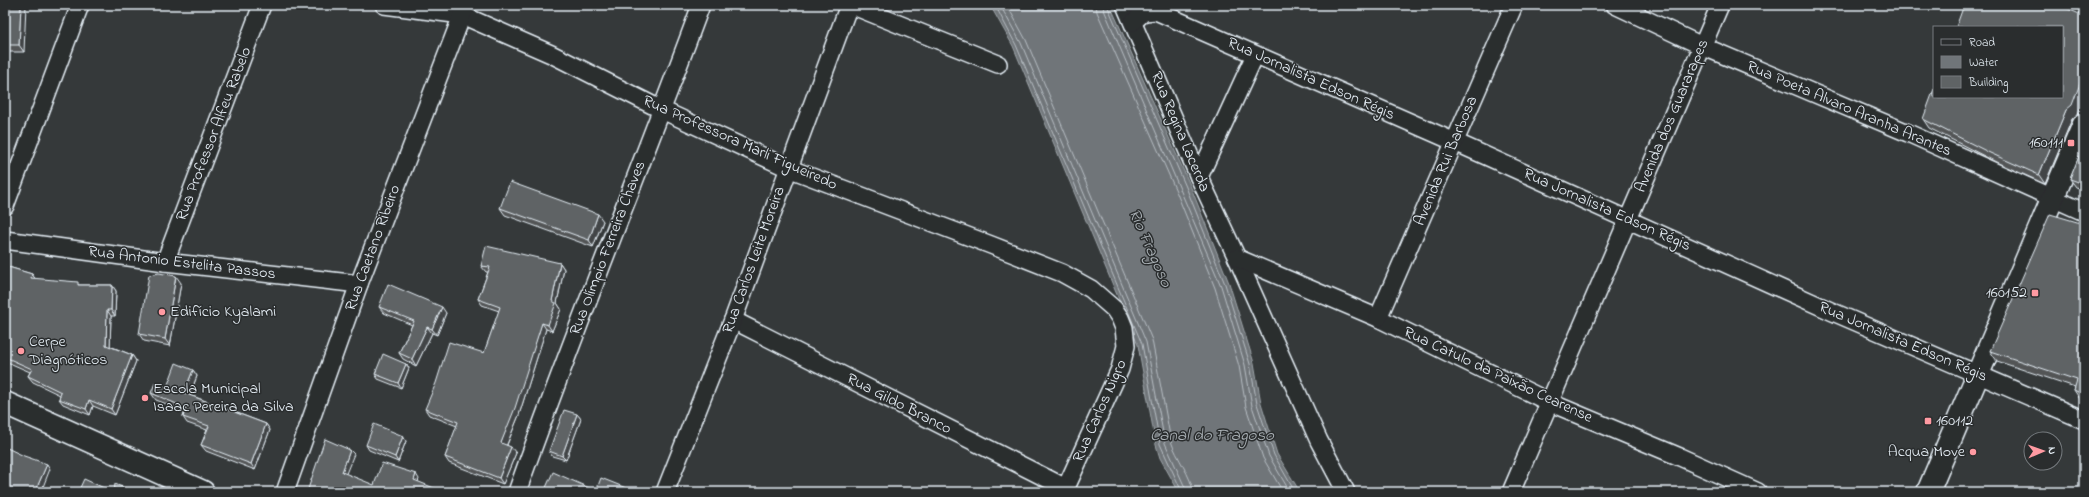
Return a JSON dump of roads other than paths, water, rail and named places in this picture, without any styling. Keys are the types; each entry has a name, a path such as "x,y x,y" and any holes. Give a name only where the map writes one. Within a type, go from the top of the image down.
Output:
{"main road":[{"path":"1928,492 2084,124"},
{"path":"5,402 203,492"}],"street":[{"path":"5,206 80,5"},
{"name":"Rua Professor Alfeu Rabelo","path":"164,262 262,5"},
{"name":"Rua Professora Marli Figueiredo","path":"384,5 464,10 662,110 788,168 1062,273 1101,296 1114,309 1124,328"},
{"name":"Rua Olímpio Ferreira Chaves","path":"517,492 553,390 662,110 701,5"},
{"path":"850,5 998,64"},
{"name":"Rua Carlos Leite Moreira","path":"669,490 850,5"},
{"name":"Rua Regina Lacerda","path":"1125,5 1199,177 1238,258 1319,441 1346,492"},
{"name":"Avenida Rui Barbosa","path":"1378,318 1514,5"},
{"name":"Rua Poeta Alvaro Aranha Arantes","path":"1615,5 1702,46 1908,133 2084,212"},
{"name":"Avenida dos Guararapes","path":"1512,492 1720,5"},
{"path":"2075,5 2084,9"},
{"name":"Rua Caetano Ribeiro","path":"285,492 359,284 464,10"},
{"name":"Rua Jornalista Edson Régis","path":"1133,22 1144,12 1156,11 1455,142 1833,312 2084,420"},
{"path":"1199,177 1255,55"},
{"name":"Rua Antonio Estelita Passos","path":"5,240 164,262 359,284"},
{"name":"Rua Catulo da Paixão Cearense","path":"1238,258 1378,318 1551,403 1680,457 1758,492"},
{"name":"Rua Gildo Branco","path":"733,320 1065,490"},
{"name":"Rua Carlos Nigro","path":"1065,490 1120,369 1126,346 1124,328"}],"water":[{"name":"Canal do Fragoso","path":"990,5 1110,5 1190,185 1229,283 1254,363 1261,403 1277,454 1300,492 1179,492 1160,458 1156,445 1138,345 1013,46"}],"place":[{"name":"160111","path":"2071,143"},
{"name":"160152","path":"2035,293"},
{"name":"Edifício Kyalami","path":"162,312"},
{"name":"Cerpe Diagnóticos","path":"21,351"},
{"name":"Escola Municipal Isaac Pereira da Silva","path":"145,398"},
{"name":"160112","path":"1928,421"},
{"name":"Acqua Move","path":"1973,452"}],"water label":[{"name":"Rio Fragoso","path":"1150,248"}]}
